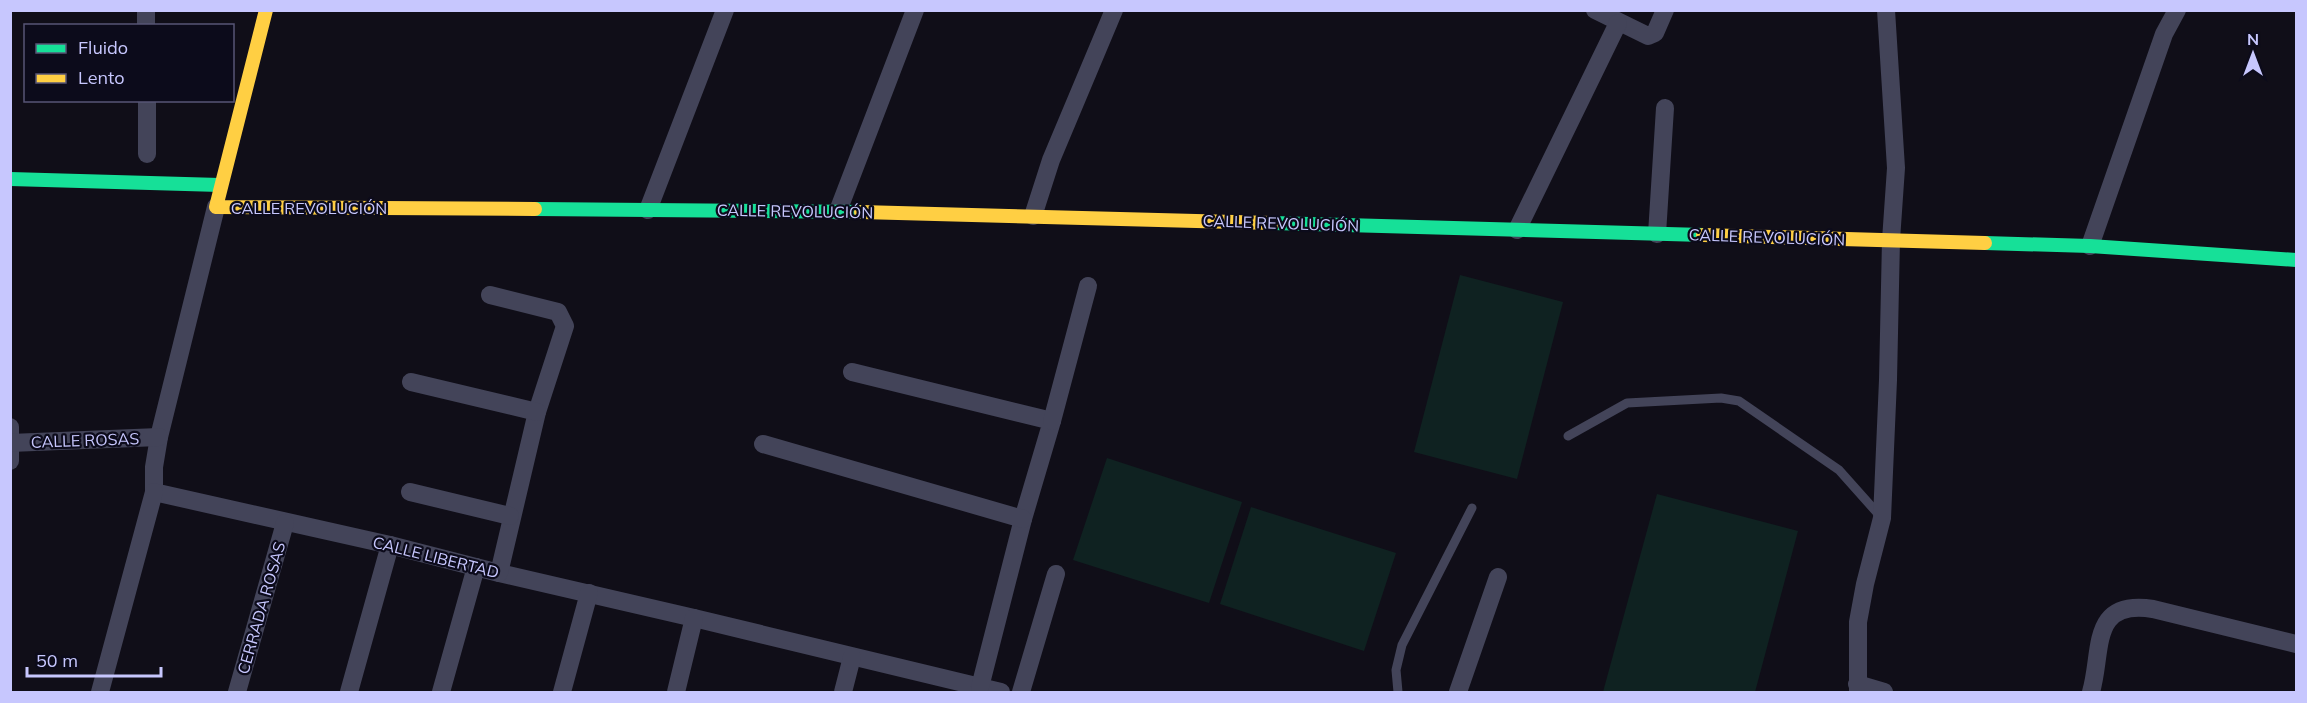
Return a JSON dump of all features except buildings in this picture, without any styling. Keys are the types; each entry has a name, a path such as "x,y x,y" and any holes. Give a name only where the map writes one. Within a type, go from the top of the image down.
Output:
{"street":[{"path":"100,693 154,492 154,467 159,437 220,186 266,10"},
{"path":"648,210 725,10"},
{"path":"838,211 915,10"},
{"path":"1033,216 1051,160 1114,10"},
{"path":"1596,10 1648,36 1655,33 1665,10"},
{"path":"1884,693 1857,688 1858,622 1882,518 1891,240 1896,168 1886,10"},
{"path":"2090,246 2164,34 2177,10"},
{"path":"1517,230 1618,23"},
{"path":"147,102 147,154"},
{"path":"1657,234 1665,108"},
{"path":"10,179 220,186"},
{"name":"CALLE REVOLUCIÓN","path":"216,207 838,211 2090,246 2296,260"},
{"path":"980,687 1023,519 1088,286"},
{"path":"490,295 558,312 565,326 537,412 510,516 499,573"},
{"path":"852,372 1052,421"},
{"path":"411,382 537,412"},
{"path":"10,427 10,461"},
{"name":"CALLE ROSAS","path":"11,443 159,437"},
{"path":"763,444 1023,519"},
{"name":"CALLE LIBERTAD","path":"154,492 390,545 1002,693"},
{"path":"410,492 510,516"},
{"name":"CERRADA ROSAS","path":"237,693 285,523"},
{"path":"349,693 390,545"},
{"path":"441,693 476,567"},
{"path":"1021,693 1056,574"},
{"path":"1458,693 1498,577"},
{"path":"562,693 589,593"},
{"path":"2091,693 2103,627 2122,609 2136,606 2154,609 2296,644"},
{"path":"676,693 694,618"},
{"path":"843,693 852,657"}],"lane":[{"path":"1568,436 1627,403 1721,398 1739,401 1839,470 1882,518"},
{"path":"1398,693 1396,670 1402,645 1472,508"}],"green space":[{"path":"1460,275 1563,302 1517,479 1414,452"},
{"path":"1107,458 1242,502 1209,603 1073,560"},
{"path":"1657,494 1798,531 1755,692 1603,692"},
{"path":"1251,507 1396,553 1364,651 1220,604"}],"traffic: fast":[{"path":"10,179 220,185"},
{"path":"535,209 861,212"},
{"path":"1273,223 1703,235"},
{"path":"1985,243 2090,246 2296,260"}],"traffic: slow":[{"path":"266,10 216,207 535,209"},
{"path":"861,212 1273,223"},
{"path":"1703,235 1985,243"}]}
